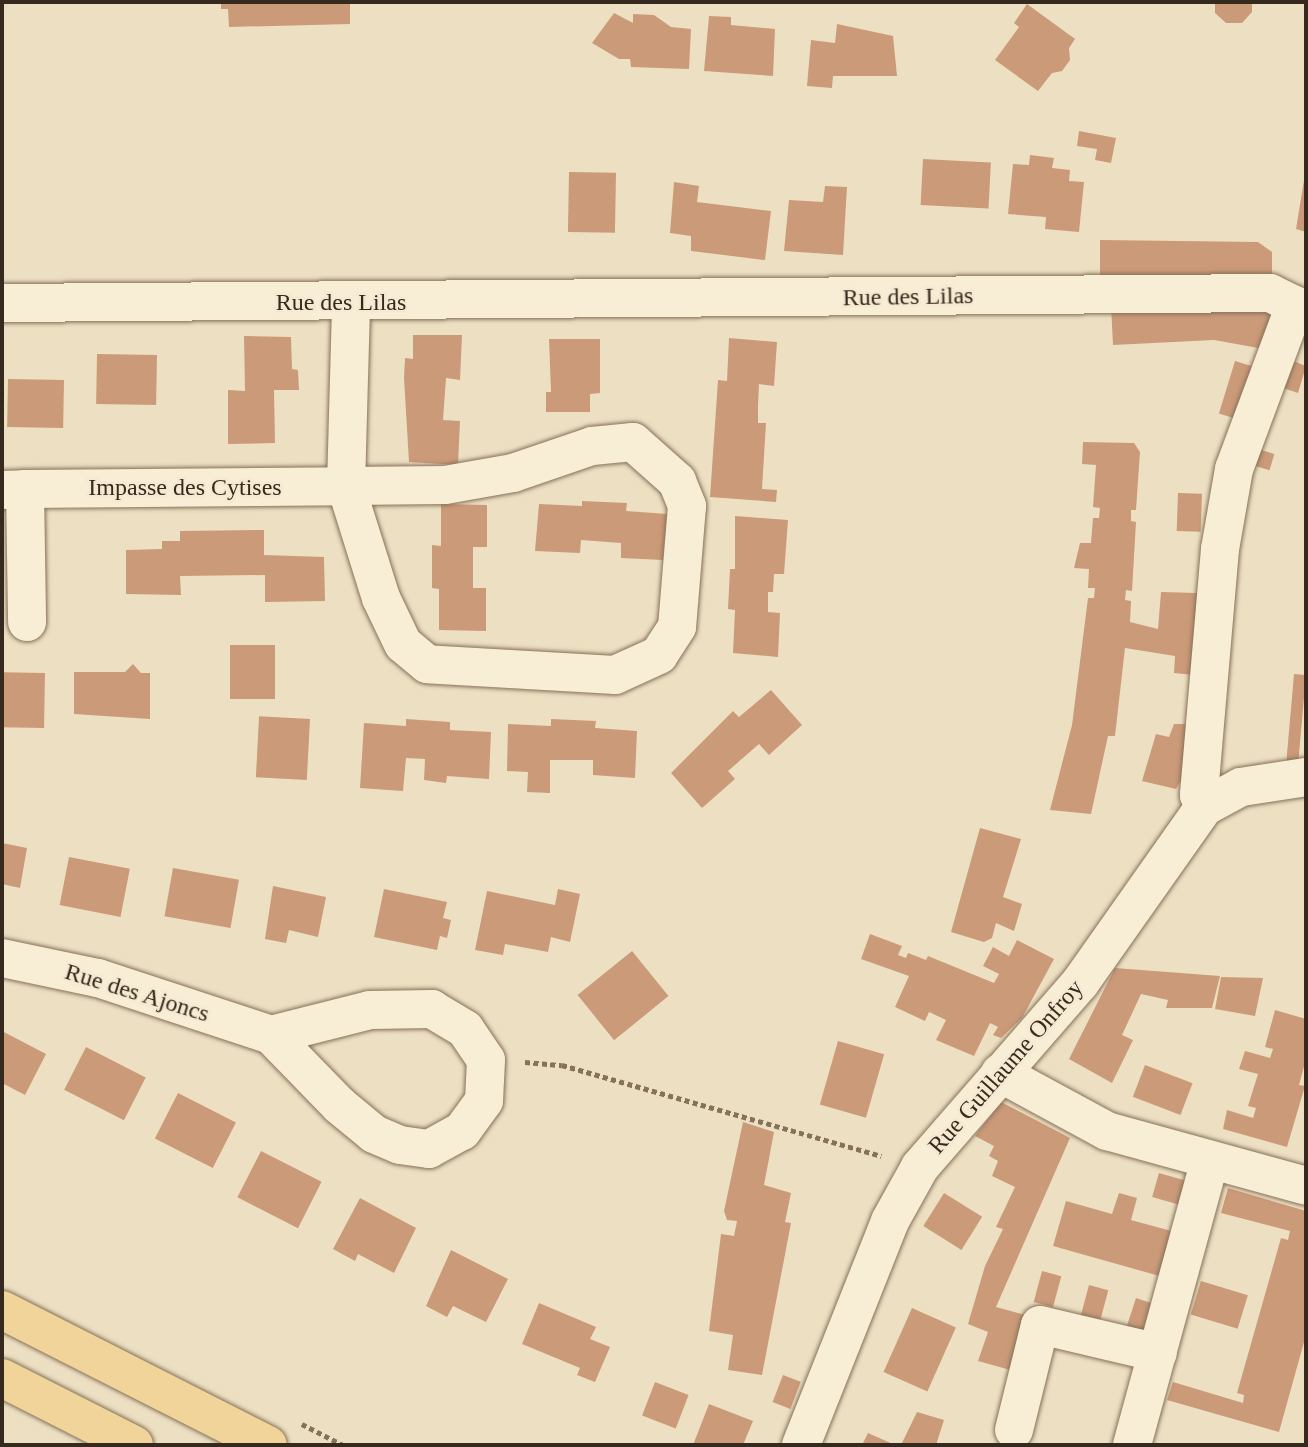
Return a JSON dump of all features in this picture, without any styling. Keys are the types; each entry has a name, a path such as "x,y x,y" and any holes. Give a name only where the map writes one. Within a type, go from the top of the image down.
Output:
{"main road":[{"path":"2,1310 268,1445"},
{"path":"2,1378 134,1445"}],"street":[{"name":"Rue des Lilas","path":"2,303 351,303 1270,293 1295,305 1234,470 1222,536 1199,795 1204,807"},
{"name":"Impasse des Cytises","path":"27,622 13,489 346,486 445,485 513,473 592,446 633,442 677,481 687,506 677,627 659,655 615,675 427,664 404,645 381,598 346,486 351,303"},
{"name":"Rue Guillaume Onfroy","path":"801,1445 890,1221 920,1167 1080,983 1204,807 1241,787 1306,777"},
{"name":"Rue des Ajoncs","path":"2,958 98,978 271,1035 374,1134 429,1149 462,1131 484,1101 486,1060"},
{"path":"271,1035 370,1010 432,1009 465,1029 486,1060"},
{"path":"1000,1073 1107,1131 1306,1186"},
{"path":"1132,1445 1210,1160"},
{"path":"1014,1430 1040,1325 1158,1353"}],"path":[{"path":"486,1060 562,1065 920,1167"}],"building":[{"path":"221,2 350,2 350,24 229,27 228,9 221,9"},
{"path":"1215,2 1252,2 1252,12 1242,23 1226,23 1215,13"},
{"path":"1027,4 1075,39 1069,48 1070,60 1062,71 1052,73 1038,91 995,60 1019,27 1014,23"},
{"path":"614,13 633,23 633,14 654,15 671,27 691,29 689,69 631,67 630,59 619,59 592,43"},
{"path":"709,16 731,17 731,25 775,29 773,76 704,71"},
{"path":"837,24 893,36 897,76 833,76 832,88 807,86 811,40 835,43"},
{"path":"1079,131 1116,138 1111,163 1095,160 1097,149 1077,146"},
{"path":"1030,155 1054,158 1052,168 1070,170 1069,181 1084,182 1079,232 1045,229 1046,217 1008,214 1013,164 1029,165"},
{"path":"923,159 991,163 988,208 921,205"},
{"path":"1306,168 1306,232 1296,229"},
{"path":"569,172 616,173 615,233 568,232"},
{"path":"674,182 699,186 697,202 771,211 765,260 691,251 691,236 670,233"},
{"path":"825,186 847,187 843,255 784,251 789,200 823,202"},
{"path":"1100,240 1258,242 1272,252 1272,279 1100,277"},
{"path":"1111,305 1275,310 1264,349 1214,340 1113,345"},
{"path":"413,335 462,335 460,380 446,378 443,420 460,421 458,465 409,462 404,378 405,358 413,359"},
{"path":"244,336 291,337 292,369 298,370 299,390 274,390 275,443 228,444 228,390 245,391"},
{"path":"729,338 777,342 774,386 759,384 758,406 758,423 766,423 762,489 777,490 776,502 710,497 718,380 727,381"},
{"path":"549,339 600,339 600,393 590,394 590,412 546,412 546,392 551,392"},
{"path":"97,354 157,355 156,405 96,404"},
{"path":"1235,361 1258,368 1242,421 1219,414"},
{"path":"1293,361 1306,366 1298,393 1283,388"},
{"path":"8,379 64,380 63,428 7,427"},
{"path":"1083,442 1134,443 1140,452 1136,510 1131,510 1131,521 1136,522 1132,591 1126,590 1125,600 1131,601 1130,622 1158,629 1161,592 1197,593 1193,675 1174,673 1175,656 1125,648 1115,736 1108,736 1091,814 1050,810 1072,725 1088,598 1094,598 1095,588 1088,588 1089,569 1074,568 1080,543 1091,543 1093,518 1099,518 1100,508 1093,507 1096,465 1082,464"},
{"path":"1261,450 1274,454 1269,470 1256,466"},
{"path":"1178,493 1202,494 1201,532 1177,531"},
{"path":"582,501 627,503 626,511 667,514 663,560 621,558 621,543 581,540 580,553 535,551 539,504 582,506"},
{"path":"441,504 487,505 487,547 473,547 473,588 486,588 486,631 439,630 439,589 432,588 432,545 441,546"},
{"path":"735,516 788,520 784,574 774,574 773,592 768,592 768,612 780,613 778,657 733,653 735,610 728,609 730,569 735,569"},
{"path":"264,530 264,555 324,557 325,601 265,602 265,575 180,576 181,595 126,594 126,550 162,549 162,541 180,541 180,531"},
{"path":"230,645 275,645 275,699 230,699"},
{"path":"133,664 141,673 150,673 150,719 74,714 74,672 125,672"},
{"path":"2,672 45,673 44,728 2,727"},
{"path":"1294,674 1306,675 1298,764 1286,763"},
{"path":"771,690 802,725 769,755 759,744 728,771 735,779 702,808 671,773 733,711 739,717"},
{"path":"259,716 310,719 307,780 256,777"},
{"path":"406,719 450,722 450,730 491,732 489,779 447,776 446,783 424,780 425,759 406,758 403,791 360,788 364,723 406,726"},
{"path":"551,719 596,721 595,728 637,731 635,778 593,775 593,760 550,760 550,793 527,792 528,772 507,771 508,724 551,726"},
{"path":"1174,724 1191,724 1183,777 1176,789 1142,781 1156,734 1169,737"},
{"path":"980,828 1021,839 1003,897 1022,904 1014,931 996,923 992,938 984,942 951,932"},
{"path":"2,843 27,848 20,888 2,884"},
{"path":"69,857 130,869 121,917 60,905"},
{"path":"173,868 239,880 230,928 164,916"},
{"path":"273,886 326,897 318,937 289,930 286,943 265,939"},
{"path":"384,889 447,902 443,918 451,920 447,938 440,936 437,950 374,937"},
{"path":"558,889 580,894 570,942 551,937 548,952 505,944 503,955 475,950 487,891 555,905"},
{"path":"870,934 902,946 898,955 906,958 908,953 926,960 928,956 994,983 999,974 983,966 993,947 1009,956 1017,940 1054,959 1022,1018 1001,1038 993,1035 998,1027 990,1023 974,1056 936,1040 946,1020 929,1012 925,1021 895,1007 909,976 861,959"},
{"path":"632,951 669,996 614,1040 578,995"},
{"path":"1115,968 1220,976 1212,1008 1166,1008 1168,1000 1141,994 1122,1035 1133,1040 1112,1083 1069,1059"},
{"path":"1221,977 1263,978 1255,1016 1215,1009"},
{"path":"1275,1010 1306,1019 1306,1059 1299,1085 1305,1086 1287,1147 1223,1129 1227,1110 1253,1118 1256,1108 1248,1106 1258,1074 1239,1069 1245,1051 1270,1058 1273,1049 1265,1047"},
{"path":"2,1031 46,1054 25,1095 2,1083"},
{"path":"838,1041 884,1054 866,1118 820,1104"},
{"path":"86,1047 146,1077 124,1120 64,1090"},
{"path":"1145,1065 1193,1083 1180,1115 1133,1097"},
{"path":"178,1093 236,1123 213,1168 155,1138"},
{"path":"1001,1102 1070,1138 996,1307 1029,1316 1014,1371 978,1361 988,1332 968,1324 985,1266 1003,1229 996,1227 1015,1187 992,1176 998,1161 989,1156 994,1146 975,1136"},
{"path":"743,1122 774,1132 764,1185 791,1193 785,1222 791,1223 762,1375 728,1370 733,1335 709,1331 721,1234 734,1236 737,1221 727,1220 724,1211"},
{"path":"261,1151 322,1182 298,1228 237,1197"},
{"path":"1159,1173 1190,1182 1183,1206 1152,1197"},
{"path":"1228,1188 1306,1211 1306,1335 1279,1432 1167,1400 1173,1382 1243,1403 1244,1395 1237,1393 1281,1238 1288,1240 1290,1231 1221,1213"},
{"path":"944,1193 982,1217 961,1250 923,1226"},
{"path":"1119,1193 1137,1198 1131,1220 1175,1232 1163,1277 1053,1246 1066,1201 1112,1214"},
{"path":"360,1198 416,1228 394,1273 358,1254 355,1261 333,1249"},
{"path":"451,1250 508,1279 486,1322 453,1306 447,1317 426,1306"},
{"path":"1042,1271 1061,1276 1053,1307 1034,1302"},
{"path":"1201,1281 1248,1295 1238,1329 1191,1314"},
{"path":"1089,1285 1108,1290 1100,1321 1081,1316"},
{"path":"1136,1298 1155,1304 1145,1335 1126,1328"},
{"path":"539,1303 596,1327 590,1339 610,1347 595,1382 577,1375 580,1368 522,1344"},
{"path":"912,1308 956,1328 927,1391 884,1372"},
{"path":"783,1375 801,1382 790,1409 773,1402"},
{"path":"655,1382 689,1395 676,1429 642,1416"},
{"path":"709,1404 753,1421 743,1445 693,1445"},
{"path":"917,1412 944,1420 936,1445 901,1445"},
{"path":"868,1433 895,1445 862,1445"}]}
